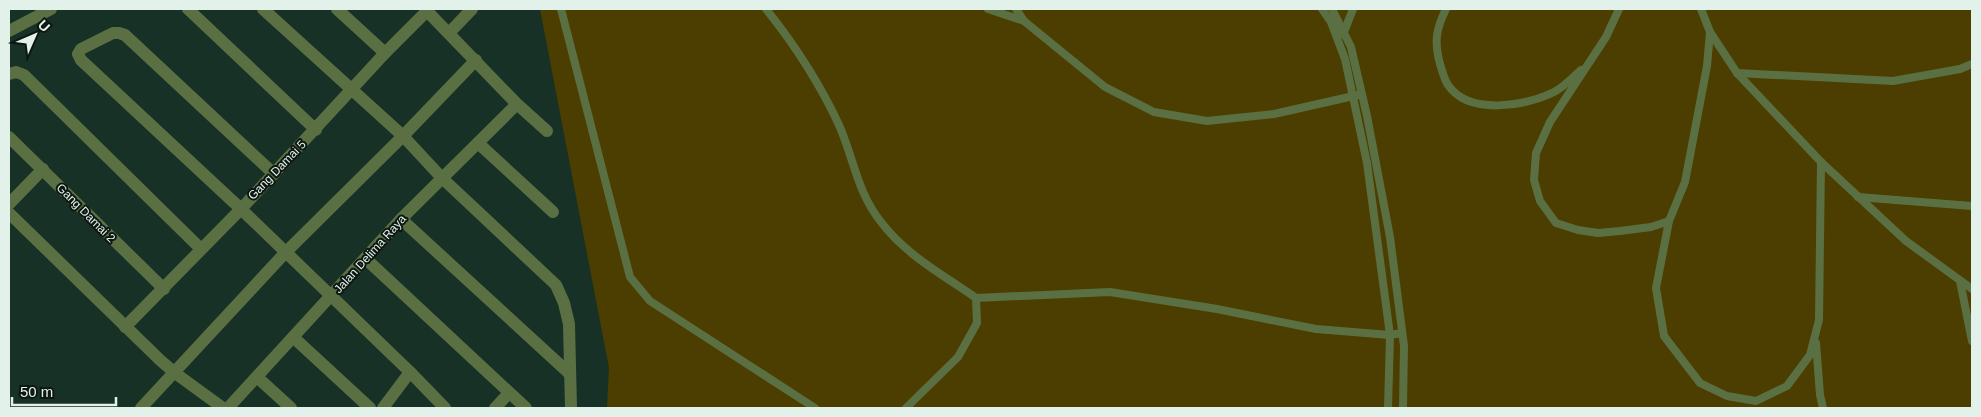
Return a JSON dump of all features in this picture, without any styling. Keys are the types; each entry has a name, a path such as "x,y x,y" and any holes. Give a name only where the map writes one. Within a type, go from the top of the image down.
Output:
{"street":[{"path":"9,30 51,9"},
{"path":"188,9 316,130"},
{"path":"263,9 403,136 442,178 556,285 564,303 569,324 571,408"},
{"path":"337,9 385,53"},
{"path":"449,33 472,9"},
{"path":"426,10 517,104 547,131"},
{"name":"Gang Damai 5","path":"125,327 241,209 426,10"},
{"path":"274,174 125,35 113,33 78,54 81,60 241,209 445,408"},
{"path":"141,408 285,253 403,136 476,60"},
{"path":"9,74 16,72 24,74 201,248"},
{"name":"Jalan Delima Raya","path":"228,408 401,219 517,104"},
{"name":"Gang Damai 2","path":"9,137 164,289"},
{"path":"478,143 553,212"},
{"path":"9,204 43,169"},
{"path":"9,213 125,327 175,373 223,408"},
{"path":"401,219 570,374"},
{"path":"366,259 526,408"},
{"path":"294,337 370,408"},
{"path":"383,408 410,372"},
{"path":"257,378 291,408"},
{"path":"495,408 510,393"}],"lane":[{"path":"561,9 630,277 650,302 815,408"},
{"path":"766,9 788,36 826,100 839,126 866,201 881,223 902,246 924,264 976,298 1110,292 1217,309 1316,329 1390,335 1402,333"},
{"path":"988,9 1024,21"},
{"path":"1016,9 1024,21 1105,87 1154,112 1207,121 1274,114 1362,94"},
{"path":"1322,9 1331,22 1345,59 1367,163 1390,335 1388,408"},
{"path":"1332,9 1350,47 1362,94 1390,238 1402,333 1403,408"},
{"path":"1337,37 1344,32 1353,9"},
{"path":"1446,9 1438,25 1436,49 1448,85 1460,97 1479,104 1510,105 1531,100 1556,91 1588,64"},
{"path":"1619,9 1606,38 1550,122 1536,153 1534,180 1540,201 1556,223 1578,230 1598,234 1651,226 1669,220"},
{"path":"1700,9 1710,32 1737,72 1821,162 1906,241 1972,289"},
{"path":"1710,32 1707,66 1685,182 1669,220 1656,288 1664,336 1700,383 1727,396 1756,401 1787,386 1810,356 1819,320 1821,162"},
{"path":"1737,72 1893,81 1960,69 1972,64"},
{"path":"1858,197 1972,206"},
{"path":"1960,280 1972,341"},
{"path":"906,408 958,357 977,323 976,298"},
{"path":"1816,338 1820,395 1823,408"}],"shaded area":[{"path":"540,9 1972,9 1972,408 607,408 609,368"}]}
